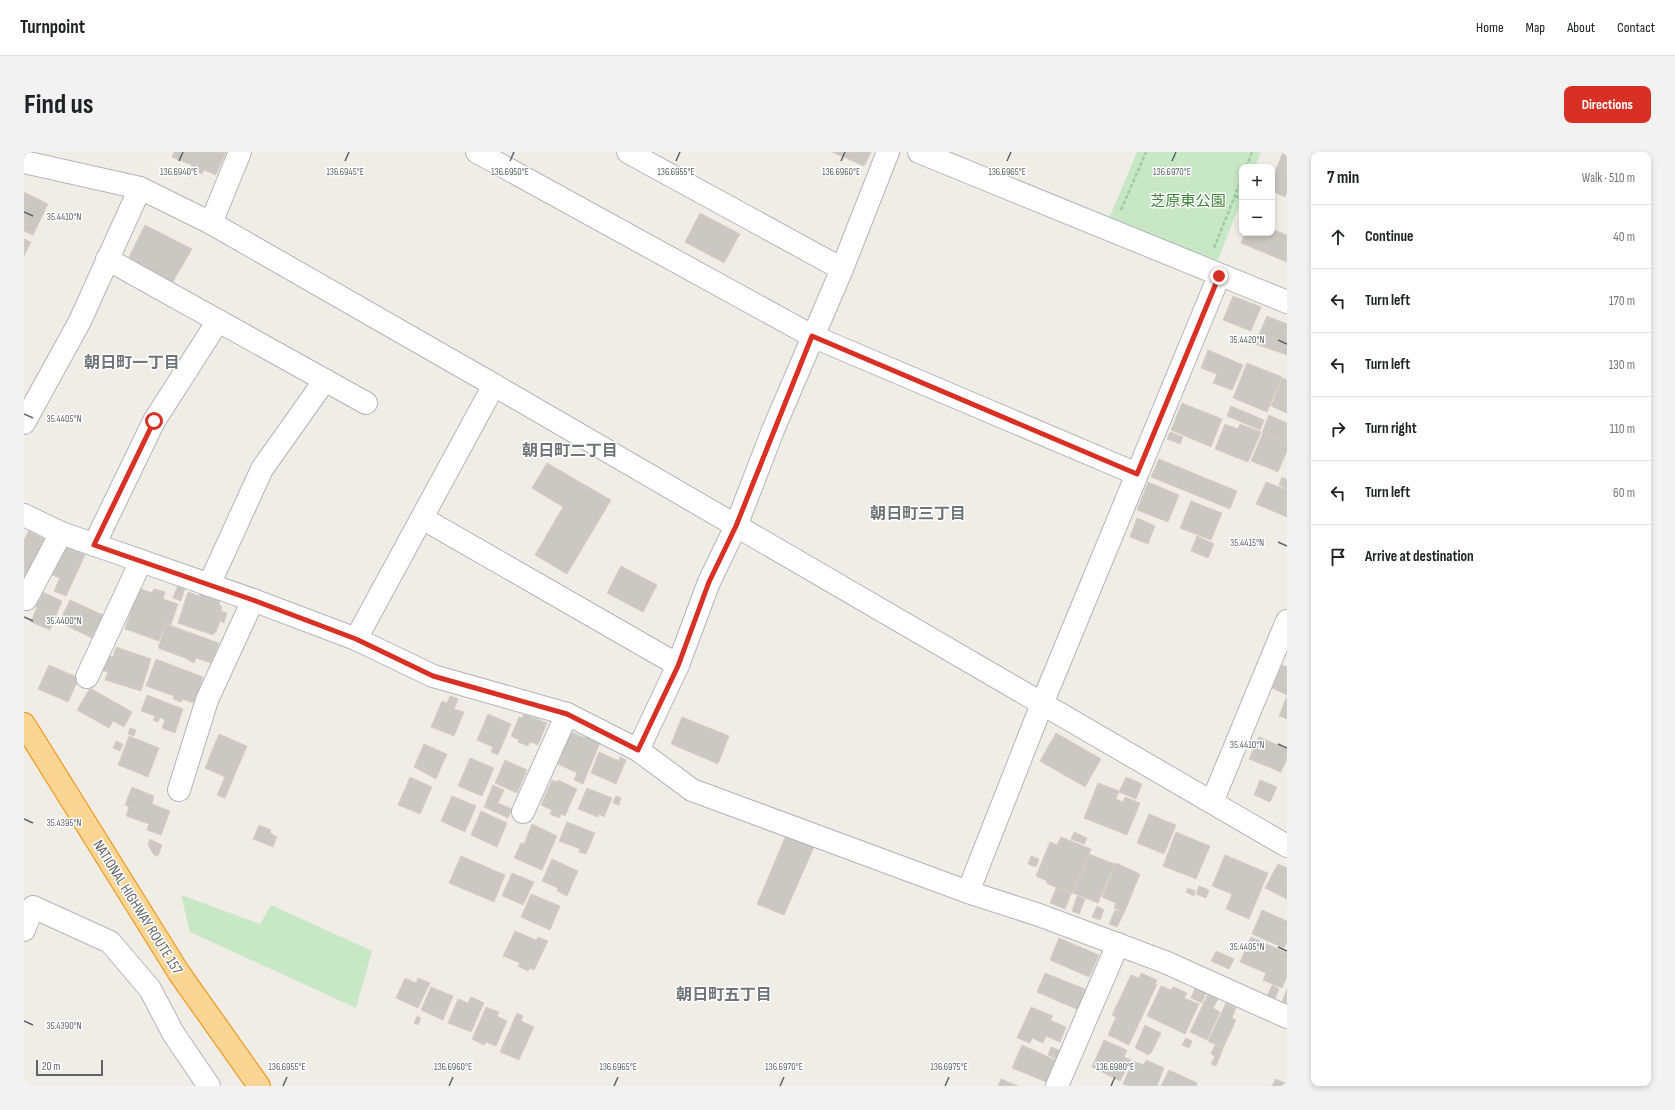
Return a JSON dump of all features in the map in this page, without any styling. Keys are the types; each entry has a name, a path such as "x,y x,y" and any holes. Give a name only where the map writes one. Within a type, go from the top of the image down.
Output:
{"highway":[{"name":"NATIONAL HIGHWAY ROUTE 157","path":"24,724 179,973 259,1086"}],"street":[{"path":"211,223 240,152"},
{"path":"477,152 812,336 1137,474"},
{"path":"628,152 842,269"},
{"path":"638,750 678,666 709,582 736,526 812,336 842,269 888,152"},
{"path":"919,152 1219,276 1287,302"},
{"path":"24,162 140,188 211,223 494,384 1287,846"},
{"path":"24,424 80,321 140,188"},
{"path":"107,259 366,404"},
{"path":"968,892 1042,704 1219,276"},
{"path":"94,545 154,421 218,321"},
{"path":"209,585 262,469 325,380"},
{"path":"356,639 494,384"},
{"path":"24,515 61,533 253,600 356,639 433,676 567,714 638,750 692,790 968,892 1039,915 1118,944 1165,962 1287,1017"},
{"path":"422,518 678,666"},
{"path":"26,599 61,533"},
{"path":"87,677 141,561"},
{"path":"179,790 207,700 253,600"},
{"path":"1212,802 1287,621"},
{"path":"524,812 567,714"},
{"path":"24,930 33,907 110,942 150,989 173,1033 209,1086"},
{"path":"1057,1086 1118,944"}],"path":[{"path":"1118,216 1146,152"},
{"path":"1247,164 1252,152"},
{"path":"1210,255 1239,186"},
{"path":"1235,196 1239,198"}],"green space":[{"name":"芝原東公園","path":"1137,152 1261,152 1256,164 1239,164 1239,207 1216,265 1108,221"},
{"path":"181,895 260,924 271,905 372,951 356,1008 190,932"}],"building":[{"path":"174,152 226,152 216,175 204,170 202,174 190,169 192,165 172,157"},
{"path":"832,152 871,152 864,166"},
{"path":"1283,152 1287,152 1287,192 1285,197 1275,192 1275,172"},
{"path":"24,192 48,204 33,235 24,231"},
{"path":"700,213 740,234 724,263 685,242"},
{"path":"145,225 192,249 171,285 128,259"},
{"path":"1275,230 1287,235 1287,262 1241,243 1244,236 1275,236"},
{"path":"24,239 31,242 24,256"},
{"path":"1233,296 1261,307 1251,331 1223,320"},
{"path":"1267,316 1287,324 1287,355 1255,344"},
{"path":"1208,350 1243,365 1232,390 1213,383 1217,374 1201,368"},
{"path":"1247,363 1282,377 1267,412 1233,398"},
{"path":"1282,378 1287,380 1287,413 1271,406"},
{"path":"1182,403 1222,419 1211,447 1171,430"},
{"path":"1231,406 1264,420 1260,430 1227,416"},
{"path":"1269,415 1287,423 1287,443 1262,433"},
{"path":"1225,424 1238,429 1240,424 1261,432 1248,462 1215,449"},
{"path":"1170,432 1183,437 1180,444 1167,439"},
{"path":"1263,433 1287,443 1287,451 1278,472 1251,461"},
{"path":"1159,459 1237,491 1230,509 1151,477"},
{"path":"547,463 611,500 567,574 535,555 563,507 532,488"},
{"path":"1282,477 1287,480 1287,489 1279,485"},
{"path":"1148,482 1179,495 1168,522 1137,510"},
{"path":"1266,482 1287,490 1287,517 1256,504"},
{"path":"1191,501 1222,513 1211,540 1180,528"},
{"path":"1137,518 1155,526 1148,544 1130,537"},
{"path":"29,531 44,539 42,543 46,545 24,584 24,540"},
{"path":"1197,536 1214,544 1208,558 1191,551"},
{"path":"66,546 85,555 66,596 54,591 60,578 52,575"},
{"path":"621,566 657,585 643,612 607,593"},
{"path":"178,585 185,588 181,601 173,598"},
{"path":"139,588 152,593 154,589 165,592 163,599 178,604 171,625 166,623 159,641 125,629"},
{"path":"43,592 62,601 50,630 31,622 37,607 35,606 38,599 40,600"},
{"path":"188,592 199,596 200,593 220,600 219,605 222,606 221,611 227,613 224,623 220,621 216,632 213,635 178,623"},
{"path":"70,600 103,615 92,638 59,622"},
{"path":"166,624 219,643 211,663 196,658 194,663 188,659 158,648"},
{"path":"116,647 151,659 141,691 105,680 108,672 103,671 108,655 113,657"},
{"path":"156,659 203,677 199,690 202,691 199,701 195,699 194,703 182,699 181,702 173,699 174,696 146,686"},
{"path":"49,665 79,678 68,702 38,689"},
{"path":"1282,665 1287,667 1287,695 1272,688"},
{"path":"90,688 132,712 124,727 113,721 109,728 77,710"},
{"path":"147,695 183,709 175,733 162,728 165,720 160,717 158,722 153,720 155,716 141,711"},
{"path":"450,696 458,699 454,709 464,712 454,736 431,727 442,701 447,703"},
{"path":"1287,698 1287,719 1279,716"},
{"path":"488,714 511,724 498,755 491,752 493,747 477,740"},
{"path":"524,714 547,723 538,745 530,742 528,746 518,742 519,740 511,736 519,717 522,718"},
{"path":"682,717 729,736 718,764 671,744"},
{"path":"130,728 136,730 134,736 128,734"},
{"path":"571,732 585,738 587,732 602,738 583,784 574,780 577,773 558,764"},
{"path":"1056,733 1101,759 1085,787 1040,761"},
{"path":"219,734 247,746 225,798 217,795 225,777 205,768"},
{"path":"129,736 159,748 148,777 118,765"},
{"path":"1259,737 1287,749 1287,759 1281,772 1249,759"},
{"path":"116,741 123,744 120,751 113,748"},
{"path":"424,744 447,754 436,779 414,767"},
{"path":"599,752 619,761 620,757 626,760 616,784 591,773"},
{"path":"470,758 494,768 482,796 458,786"},
{"path":"505,760 527,770 517,793 495,783"},
{"path":"410,777 432,787 420,814 398,805"},
{"path":"1126,777 1142,784 1136,799 1119,792"},
{"path":"552,780 557,782 558,780 577,789 565,816 561,814 559,818 550,814 552,810 541,805"},
{"path":"1260,780 1277,787 1270,802 1254,795"},
{"path":"1098,783 1119,791 1116,799 1123,802 1125,797 1140,803 1127,835 1084,818"},
{"path":"493,785 504,790 498,803 512,809 508,818 484,807"},
{"path":"132,787 154,796 152,804 170,811 161,835 147,830 149,824 126,816 129,807 125,805"},
{"path":"587,788 612,798 604,817 599,814 598,817 578,809"},
{"path":"452,796 476,806 465,832 441,821"},
{"path":"616,796 621,798 619,805 613,803"},
{"path":"481,811 507,823 497,847 471,835"},
{"path":"1149,814 1176,825 1164,854 1137,843"},
{"path":"567,822 595,833 586,854 579,852 580,849 559,841"},
{"path":"532,824 557,836 542,870 514,858 521,843 524,844"},
{"path":"259,825 271,830 270,833 277,837 273,847 253,839"},
{"path":"1074,832 1087,838 1084,844 1071,839"},
{"path":"1176,832 1210,846 1196,879 1163,866"},
{"path":"786,835 814,847 784,915 757,904"},
{"path":"1061,837 1091,849 1072,894 1046,883 1047,881 1036,876 1050,842 1057,845"},
{"path":"150,839 162,845 158,856 154,855 148,845"},
{"path":"1089,854 1115,864 1098,903 1073,893"},
{"path":"1225,855 1268,873 1249,919 1226,909 1232,894 1212,886"},
{"path":"461,856 505,875 494,902 449,883"},
{"path":"1031,856 1039,859 1036,867 1028,864"},
{"path":"552,859 578,871 567,896 557,891 558,888 542,881"},
{"path":"1116,863 1140,874 1124,913 1114,908 1116,903 1102,897"},
{"path":"1278,864 1287,868 1287,899 1265,888"},
{"path":"512,873 534,882 523,905 502,896"},
{"path":"1199,886 1209,890 1206,898 1196,894"},
{"path":"1056,888 1071,894 1065,909 1050,903"},
{"path":"1188,888 1195,891 1194,896 1186,892"},
{"path":"531,894 560,906 550,930 521,917"},
{"path":"1077,896 1085,899 1079,914 1072,911"},
{"path":"1097,906 1104,910 1100,920 1092,917"},
{"path":"1115,910 1124,913 1117,927 1109,924"},
{"path":"1262,910 1287,921 1287,942 1284,948 1252,934"},
{"path":"515,931 536,940 538,937 548,941 534,970 530,968 528,971 518,966 520,963 503,956"},
{"path":"1251,937 1287,953 1287,976 1282,988 1263,980 1266,973 1240,962"},
{"path":"1059,938 1099,955 1089,977 1050,960"},
{"path":"1216,951 1234,959 1229,969 1211,961"},
{"path":"1045,973 1090,991 1081,1011 1037,992"},
{"path":"1141,973 1157,980 1155,984 1157,984 1129,1045 1108,1035 1116,1017 1112,1015 1131,975 1139,978"},
{"path":"405,978 416,983 418,978 430,983 418,1008 396,998"},
{"path":"1196,985 1207,990 1202,1003 1191,998"},
{"path":"1272,985 1279,989 1275,999 1267,996"},
{"path":"1161,986 1171,990 1173,987 1187,993 1184,998 1199,1004 1185,1034 1147,1016"},
{"path":"431,987 453,996 443,1020 421,1010"},
{"path":"1287,989 1287,1003 1282,1001"},
{"path":"1208,994 1218,999 1213,1008 1220,1012 1207,1040 1190,1032"},
{"path":"471,997 484,1003 471,1032 448,1023 458,999 468,1003"},
{"path":"1226,1003 1236,1008 1232,1018 1236,1020 1223,1048 1208,1041"},
{"path":"486,1007 499,1012 497,1016 507,1021 496,1046 486,1042 484,1045 472,1039"},
{"path":"1031,1007 1053,1016 1050,1020 1066,1027 1060,1042 1046,1036 1043,1043 1032,1038 1030,1043 1017,1038"},
{"path":"517,1013 523,1016 521,1021 534,1027 519,1060 500,1052"},
{"path":"417,1016 421,1018 418,1025 414,1023"},
{"path":"1145,1025 1161,1033 1151,1053 1148,1055 1135,1048"},
{"path":"1186,1038 1192,1041 1189,1048 1182,1045"},
{"path":"1104,1040 1127,1050 1124,1057 1131,1060 1120,1081 1092,1067"},
{"path":"1022,1045 1055,1060 1053,1066 1058,1068 1051,1084 1012,1068"},
{"path":"1215,1045 1223,1049 1216,1066 1211,1064 1215,1056 1211,1054"},
{"path":"1051,1047 1064,1052 1060,1061 1048,1055"},
{"path":"1146,1060 1164,1068 1157,1086 1128,1086 1123,1084 1133,1061 1144,1065"},
{"path":"1169,1070 1197,1083 1196,1086 1161,1086"},
{"path":"1001,1079 1018,1086 998,1086"},
{"path":"1276,1079 1287,1084 1287,1086 1272,1086"}],"district":[{"name":"朝日町一丁目","path":"132,362"},
{"name":"朝日町二丁目","path":"570,450"},
{"name":"朝日町三丁目","path":"918,513"},
{"name":"朝日町五丁目","path":"724,994"}],"route":[{"path":"154,421 94,545 253,600 356,639 433,676 567,714 638,750 678,666 709,582 736,526 773,430 812,336 1137,474 1219,276"}]}
